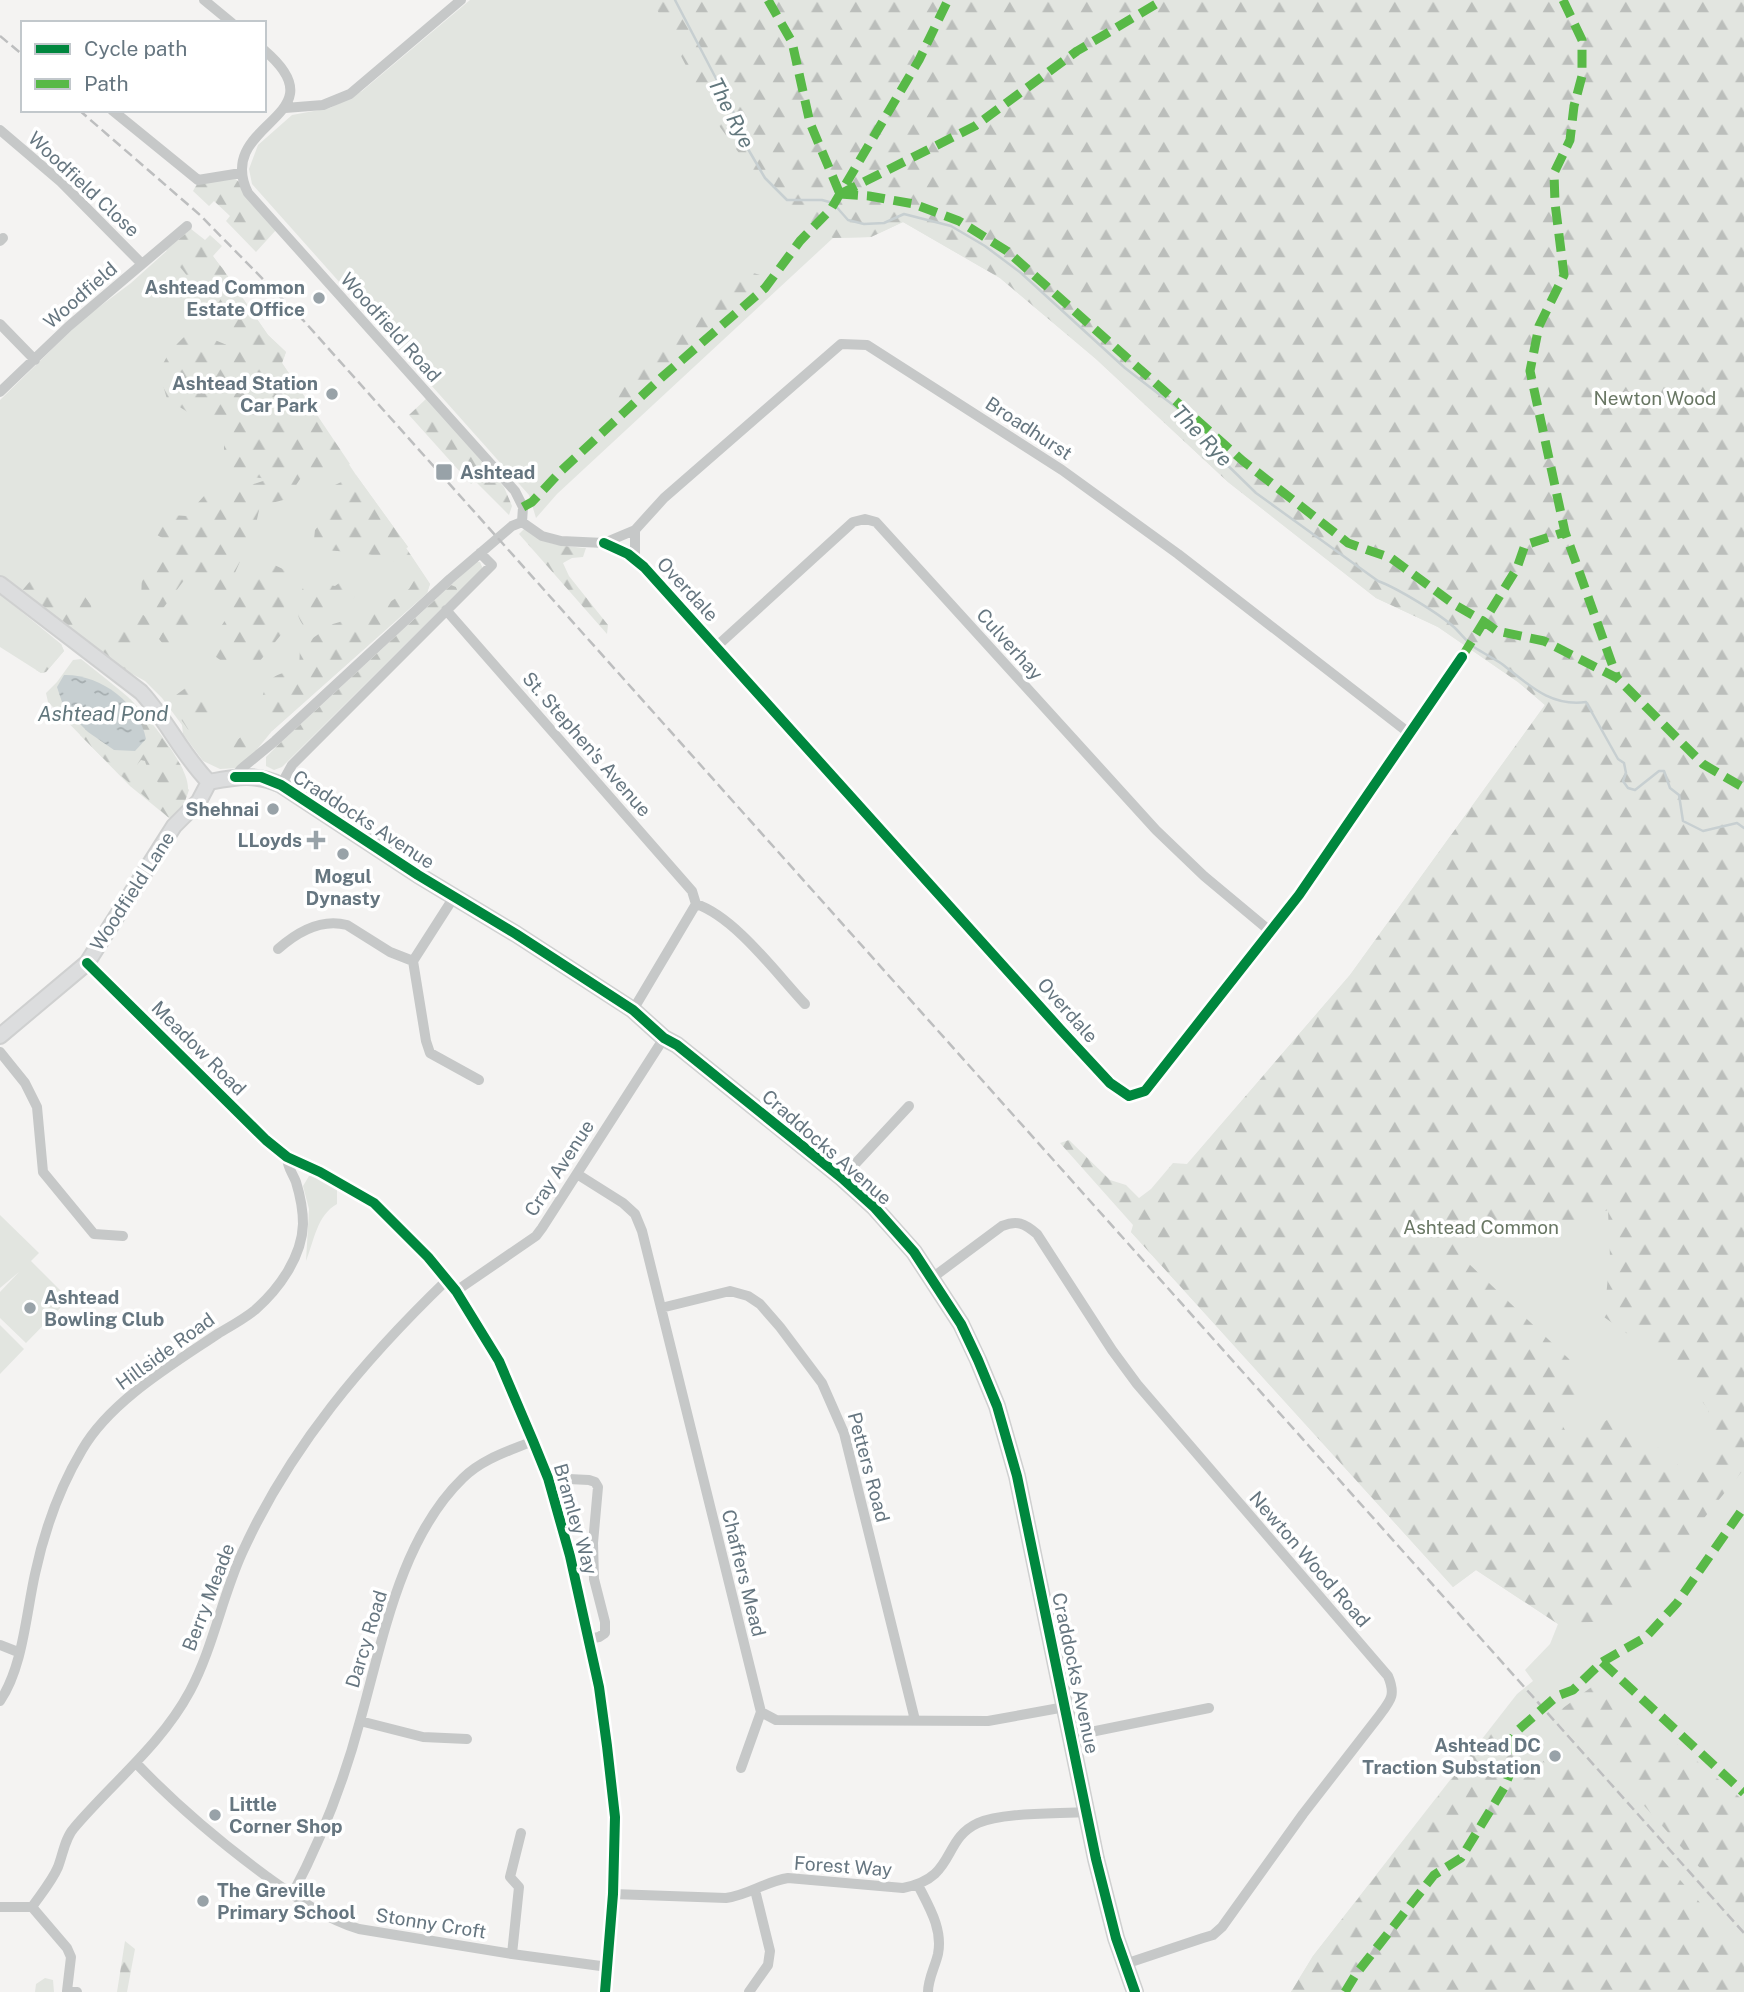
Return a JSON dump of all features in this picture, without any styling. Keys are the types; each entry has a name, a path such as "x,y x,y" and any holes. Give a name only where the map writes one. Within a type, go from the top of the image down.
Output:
{"street":[{"path":"204,0 230,21"},
{"path":"285,108 323,105 350,94 461,0"},
{"path":"114,112 198,180 241,173 245,153 254,137 285,108 291,93 285,70 266,52"},
{"name":"Woodfield Close","path":"0,130 70,190 142,264"},
{"name":"Woodfield Road","path":"241,173 253,200 515,491 523,507 522,522"},
{"name":"Woodfield","path":"0,392 69,326 187,226"},
{"path":"0,324 34,360"},
{"name":"Broadhurst","path":"522,522 542,536 561,541 604,543 635,530 664,498 841,344 867,345 1062,470 1178,554 1409,733"},
{"name":"Culverhay","path":"717,646 853,522 865,519 876,522 1156,830 1204,876 1270,932"},
{"path":"0,584 141,692 157,710 195,768 209,782 235,777 480,552 512,526 522,522"},
{"path":"635,530 635,558"},
{"name":"Overdale","path":"604,543 635,558 1069,1038 1121,1092 1129,1096 1145,1091 1270,932 1330,850 1462,657"},
{"path":"281,785 292,765 492,565 480,552"},
{"name":"St. Stephen's Avenue","path":"446,610 692,891 696,904 709,908 731,924 805,1004"},
{"path":"261,777 263,751"},
{"name":"Craddocks Avenue","path":"235,777 261,777 281,785 632,1010 842,1178 903,1238 961,1324 1007,1436 1110,1917 1135,1992"},
{"name":"Woodfield Lane","path":"0,1036 87,963 174,826 199,801 209,782"},
{"path":"454,897 413,961 430,1053 479,1080"},
{"path":"632,1010 696,904"},
{"path":"278,949 302,931 315,926 340,923 390,952 413,961"},
{"name":"Meadow Road","path":"87,963 266,1140 287,1157"},
{"name":"Cray Avenue","path":"456,1291 536,1236 664,1038"},
{"path":"0,1052 25,1083 37,1107 43,1172 94,1234 123,1236"},
{"path":"842,1178 909,1106"},
{"name":"Bramley Way","path":"287,1157 320,1172 374,1203 428,1257 456,1291 499,1361 548,1478 570,1556 599,1687 615,1817 613,1894 605,1992"},
{"name":"Hillside Road","path":"0,1701 12,1678 24,1637 35,1574 51,1520 85,1444 131,1395 255,1310 289,1268 299,1248 303,1224 301,1204 287,1157"},
{"name":"Chaffers Mead","path":"578,1174 623,1203 635,1214 642,1231 761,1712"},
{"name":"Newton Wood Road","path":"932,1278 1002,1226 1014,1222 1026,1225 1037,1234 1137,1384 1388,1676 1393,1687 1391,1699 1380,1716 1303,1815 1222,1927 1203,1938 1125,1964"},
{"name":"Berry Meade","path":"32,1907 57,1868 71,1830 136,1763 175,1717 191,1689 242,1554 282,1476 324,1415 359,1371 447,1280"},
{"name":"Petters Road","path":"661,1308 730,1291 748,1296 760,1304 780,1327 822,1383 844,1433 915,1720"},
{"name":"Darcy Road","path":"292,1895 325,1826 360,1721 389,1613 429,1521 451,1491 477,1466 533,1441"},
{"name":"Bramley Way","path":"548,1478 589,1480 595,1482 598,1487 593,1543 594,1578 605,1622 605,1633 588,1639"},
{"path":"0,1645 18,1652"},
{"path":"741,1768 761,1712 776,1720 988,1721 1065,1707"},
{"path":"1071,1736 1209,1708"},
{"path":"360,1721 424,1737 467,1739"},
{"name":"Stonny Croft","path":"136,1763 216,1838 326,1917 359,1929 608,1967"},
{"name":"Forest Way","path":"613,1894 726,1898 755,1890 769,1881 788,1878 903,1888 918,1885 936,1874 961,1833 979,1822 1086,1812"},
{"path":"512,1954 519,1887 510,1877 521,1833"},
{"path":"918,1885 935,1918 939,1939 928,1992"},
{"path":"749,1992 768,1965 770,1951 755,1890"},
{"path":"0,1907 32,1907 67,1948 71,1957 67,1991 77,1992"}],"green space":[{"name":"Ashtead Common","path":"470,0 1744,0 1744,1992 1291,1992 1313,1956 1517,1694 1533,1681 1525,1670 1550,1644 1558,1624 1476,1570 1453,1587 1131,1232 1350,975 1545,705 1518,682 1438,627 1376,598 1228,482 1096,359 1000,278 903,222 871,237 833,238 557,494 536,518 529,495 252,184 249,169 258,145 292,115 330,108 362,91"},
{"name":"Ashtead Common","path":"652,0 1744,0 1744,1469 1674,1555 1609,1621 1558,1624 1476,1570 1453,1587 1131,1232 1133,1225 1060,1143 1069,1140 1110,1180 1126,1185 1139,1198 1151,1189 1173,1163 1187,1164 1350,975 1545,705 1518,682 1438,627 1376,598 1228,482 1096,359 1000,278 903,222 871,237 833,238 781,211 712,116","holes":["1608,1210 1610,1257 1604,1317 1678,1370 1708,1409 1717,1451 1687,1473 1619,1413 1571,1441 1560,1421 1584,1384 1569,1359 1468,1263 1501,1228 1578,1221"]},
{"path":"234,178 242,184 276,230 256,252 226,221 230,216 214,201 209,206 193,191 198,182"},
{"path":"191,229 205,240 210,235 222,246 213,256 268,335 286,352 282,363 356,475 408,547 406,548 430,584 427,593 272,731 238,768 220,769 203,761 183,734 182,725 145,681 77,636 0,576 0,400 83,319 131,283"},
{"path":"191,229 223,269 268,335 286,352 282,363 350,464 344,467 306,470 287,499 260,506 255,528 234,575 248,586 266,561 285,570 284,631 259,662 223,662 205,649 231,612 204,593 199,578 188,575 158,615 141,602 142,573 158,567 176,546 152,532 158,514 186,516 213,486 236,490 269,479 242,476 224,460 224,435 167,399 159,371 170,351 191,330 234,348 245,346 166,250"},
{"path":"747,271 760,275 763,283 687,347 619,411 610,398 637,377 647,355 701,307 717,302"},
{"path":"427,398 504,487 512,506 509,515 475,481 471,484 409,415"},
{"path":"356,475 408,547 406,548 430,584 427,593 272,731 259,708 264,691 275,676 299,671 300,647 333,624 377,611 409,589 417,576 394,561 381,557 313,549 315,530 334,508 335,485"},
{"path":"525,528 545,541 586,548 583,557 572,558 563,563 569,576 608,625 607,634 519,534"},
{"path":"476,562 480,562 483,569 458,592 451,585"},
{"path":"352,574 361,583 346,607 330,616 303,625 297,607 303,588 323,584 335,586"},
{"path":"32,579 52,586 58,597 80,590 91,605 94,624 69,629 20,593"},
{"path":"451,585 456,587 458,592 282,767 274,770 266,766 266,757 277,746"},
{"path":"0,594 61,644 64,651 46,672 41,673 0,647"},
{"path":"137,610 155,624 125,670 94,648 98,633 115,629 126,612"},
{"path":"186,611 195,622 186,645 167,649 159,639 173,615"},
{"path":"48,644 61,644 64,651 46,672 41,673 36,670 38,656"},
{"path":"81,659 135,705 154,726 181,766 188,788 182,807 175,817 169,818 130,786 48,702 46,693 73,660"},
{"path":"187,687 201,697 216,702 221,712 212,722 189,731 171,705 176,695"},
{"path":"130,699 180,764 183,770 174,774 175,781 182,781 189,790 185,801 177,803 167,798 145,761 141,760 136,766 107,762 80,735 88,732 114,750 130,707 124,701"},
{"path":"248,731 257,735 255,744 238,761 231,756 230,746"},
{"path":"126,772 148,785 161,797 172,818 118,773"},
{"path":"309,1176 316,1176 337,1186 337,1204 321,1222 306,1261 309,1209 303,1186"},
{"name":"Ashtead Bowling Club","path":"0,1215 39,1253 31,1261 69,1299 26,1343 0,1318 0,1292 19,1272 0,1288"},
{"path":"0,1325 24,1349 0,1374"},
{"path":"1601,1680 1744,1801 1744,1917 1559,1711"},
{"path":"1491,1729 1508,1741 1526,1742 1558,1777 1576,1761 1744,1953 1744,1992 1291,1992 1313,1956"},
{"path":"125,1941 135,1949 127,1992 117,1992"},
{"path":"45,1978 53,1980 54,1992 35,1992 36,1984"}],"water":[{"name":"Ashtead Pond","path":"64,675 91,680 116,693 135,714 146,739 135,751 114,750 88,732 64,708 57,687"}],"waterway":[{"name":"The Rye","path":"675,0 733,111 748,149 765,178 787,200 822,200 833,203 848,220 864,224 884,223 904,214 951,226 985,246 1021,273 1125,368 1177,408 1213,451 1256,493 1378,581 1407,595 1439,616 1474,647 1540,692 1561,701 1586,702 1618,759 1624,763 1626,773 1623,781 1628,788 1635,790 1659,771 1664,771 1670,788 1679,795 1683,821 1703,831 1737,823 1744,828"}],"railway":[{"path":"0,36 21,53"},
{"path":"81,112 200,215 303,320 1744,1933"}],"marked path":[{"path":"768,0 792,42 810,123 840,194"},
{"path":"523,507 532,502 561,471 661,378 765,288 800,241 831,209 919,60 948,0"},
{"path":"840,194 975,126 1077,51 1163,0"},
{"path":"1563,0 1582,40 1582,76 1574,106 1570,140 1554,173 1564,275 1539,326 1530,371 1565,532 1617,678"},
{"path":"840,194 914,204 959,221 1007,251 1243,461 1348,543 1391,558 1455,605 1497,631 1544,641 1617,678 1703,764 1744,788"},
{"path":"1462,657 1517,568 1525,545 1565,532"},
{"path":"1345,1992 1356,1974 1434,1875 1461,1858 1504,1788 1511,1771 1512,1739 1517,1731 1557,1696 1573,1690 1602,1662 1646,1637 1677,1603 1744,1507"},
{"path":"1602,1662 1744,1793"}],"cycle path":[{"path":"604,543 628,554 644,567 1060,1029 1110,1083 1129,1096 1145,1091 1299,895 1462,657"},
{"path":"235,777 261,777 281,785 633,1010 664,1038 677,1045 842,1178 874,1207 914,1252 961,1324 997,1406 1017,1476 1096,1859 1116,1938 1135,1992"},
{"path":"87,963 266,1140 287,1157 320,1172 374,1203 428,1257 456,1291 499,1361 548,1478 570,1556 599,1687 615,1817 613,1894 605,1992"}],"place":[{"name":"Ashtead Common Estate Office","path":"319,298"},
{"name":"Ashtead Station Car Park","path":"332,394"},
{"name":"Ashtead","path":"444,472"},
{"name":"Shehnai","path":"273,809"},
{"name":"LLoyds","path":"316,840"},
{"name":"Mogul Dynasty","path":"343,854"},
{"name":"Ashtead Bowling Club","path":"30,1308"},
{"name":"Ashtead DC Traction Substation","path":"1555,1756"},
{"name":"Little Corner Shop","path":"215,1815"},
{"name":"The Greville Primary School","path":"203,1901"}],"park label":[{"name":"Newton Wood","path":"1655,398"}]}
